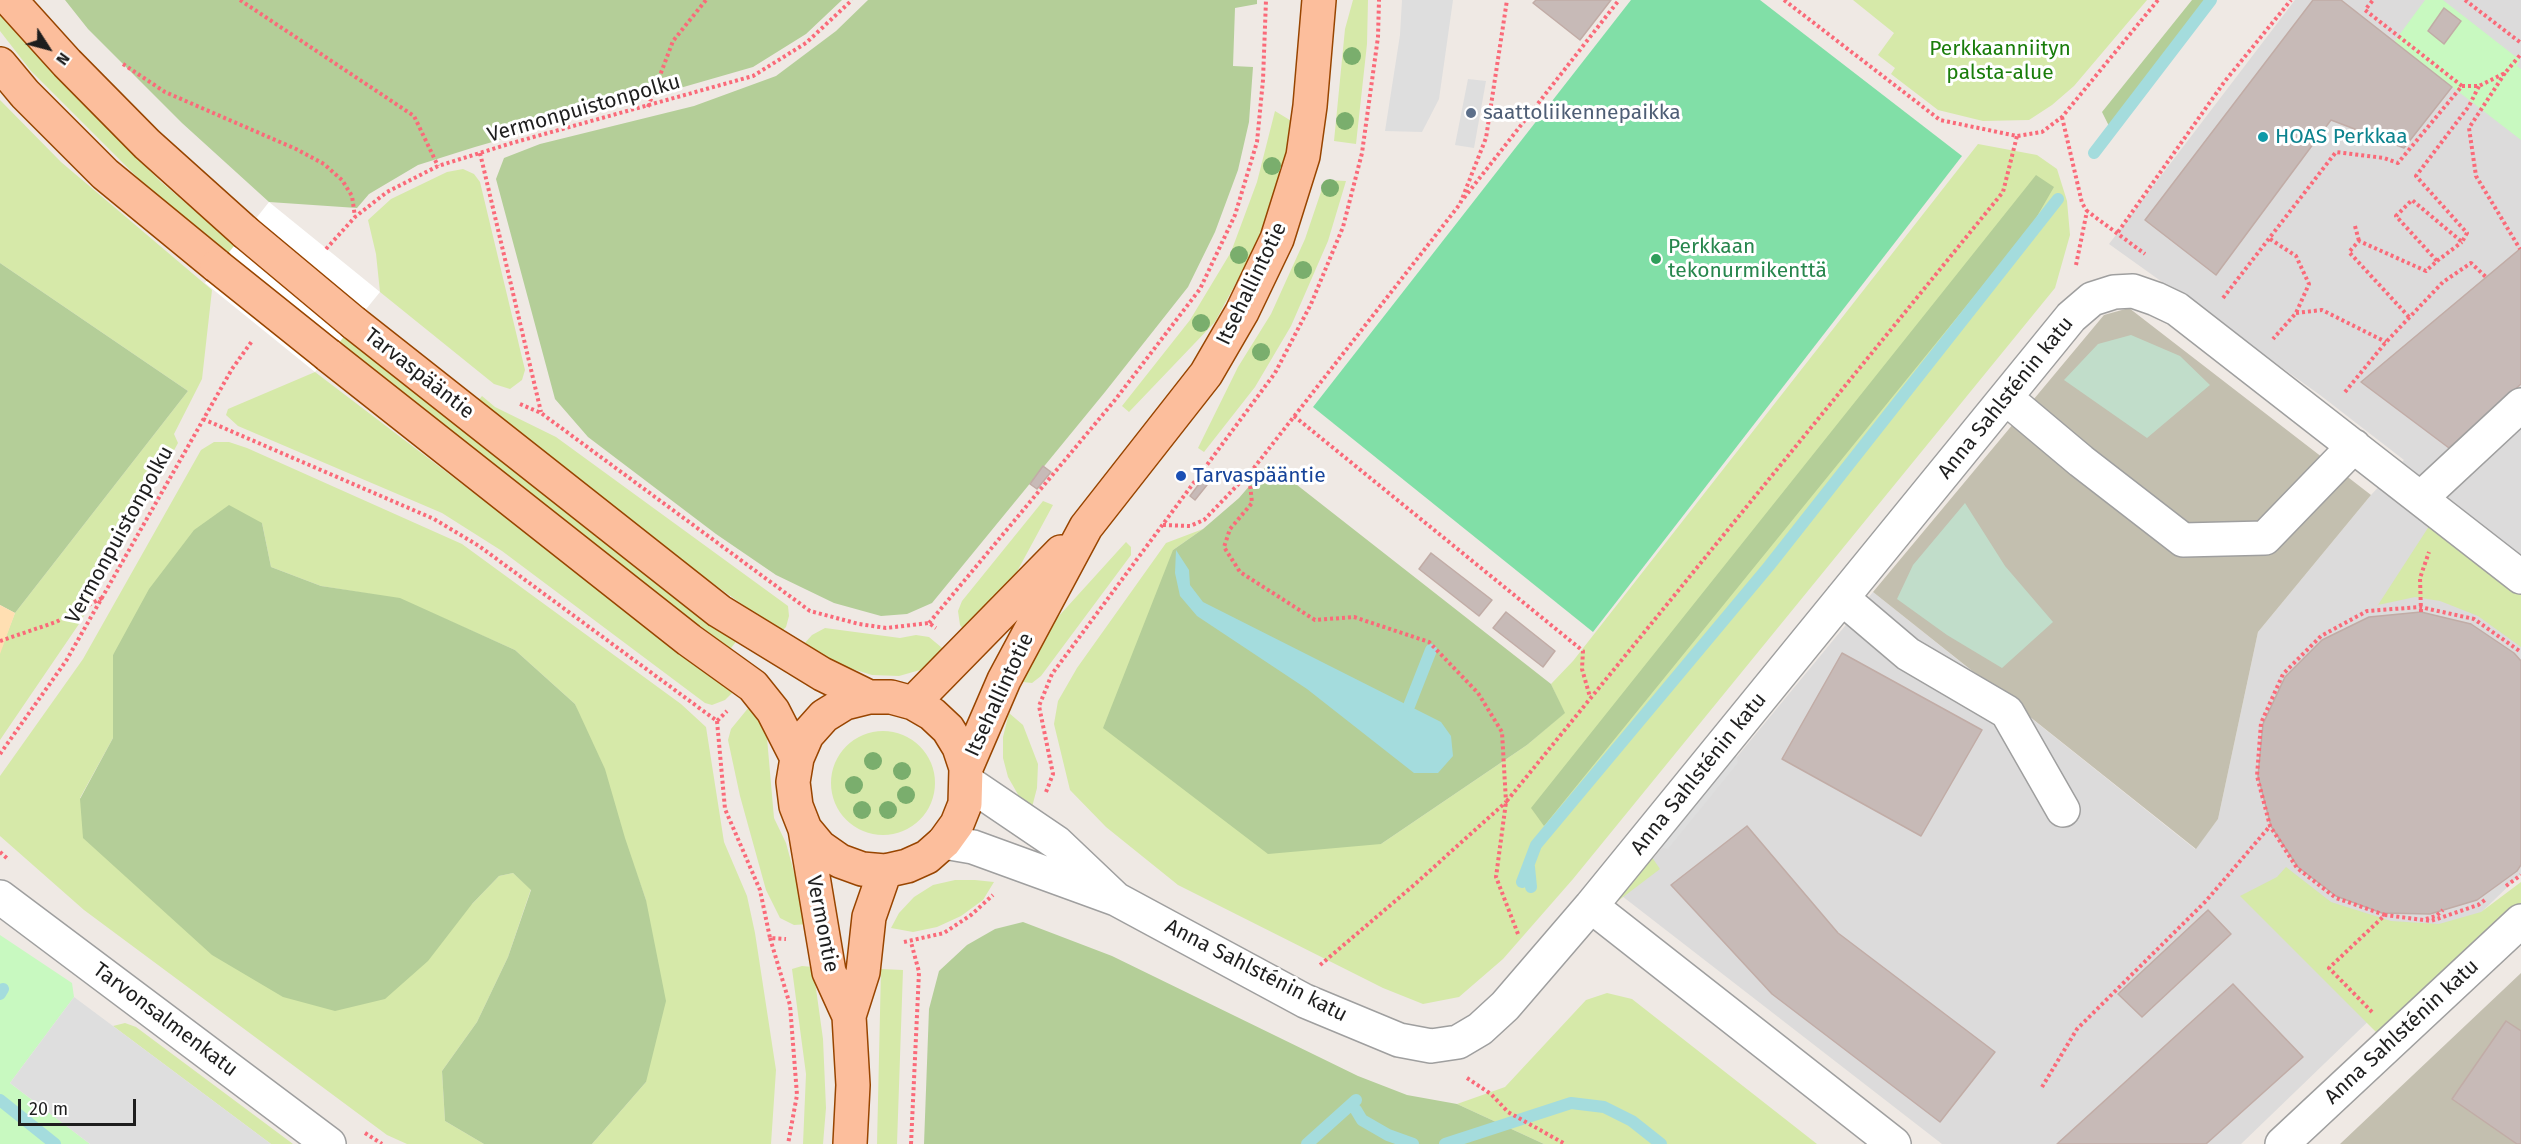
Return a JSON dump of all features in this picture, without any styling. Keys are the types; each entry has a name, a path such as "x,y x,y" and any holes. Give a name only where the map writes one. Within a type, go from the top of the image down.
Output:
{"main road":[{"name":"Tarvaspääntie","path":"10,0 67,63 147,144 244,232 354,323 719,611 822,674 869,697"},
{"name":"Itsehallintotie","path":"913,703 1086,527 1206,374 1242,312 1277,239 1303,156 1319,0"},
{"name":"Tarvaspääntie","path":"0,64 25,94 105,174 328,356 680,632 753,686 773,711 797,758"},
{"name":"Itsehallintotie","path":"967,775 1004,680 1086,527"},
{"path":"869,697 891,697 913,703 932,714 948,729 959,747 967,775 965,804 957,824 944,842 927,857 907,866 885,871 862,869 840,861 820,847 805,829 795,798 793,782 797,758 807,735 824,717 845,703 869,697"},
{"name":"Vermontie","path":"805,829 829,972 849,1016"},
{"name":"Vermontie","path":"850,1144 853,1085 849,1016 863,972 869,917 885,871"}],"street":[{"name":"Anna Sahlsténin katu","path":"944,842 973,847 1116,898 1305,1001 1399,1040 1431,1046 1458,1042 1480,1029 1505,1006 1592,906 2071,317 2092,299 2114,291 2133,291 2156,298 2177,309 2521,577"},
{"path":"2006,398 2081,461 2183,540 2265,538 2354,446"},
{"path":"2431,506 2521,405"},
{"path":"1842,598 1908,654 2007,712 2063,810"},
{"name":"Anna Sahlsténin katu","path":"967,775 1058,843 1116,898"},
{"name":"Tarvonsalmenkatu","path":"0,897 330,1144"},
{"path":"1592,906 1894,1144"},
{"name":"Anna Sahlsténin katu","path":"2282,1144 2521,921"}],"path":[{"path":"240,0 414,116 438,166"},
{"path":"648,107 673,42 706,0"},
{"name":"Vermonpuistonpolku","path":"326,249 355,218 387,192 438,166 753,76 806,43 852,0"},
{"path":"929,623 1115,400 1200,289 1235,214 1257,142 1263,80 1266,0"},
{"path":"1223,442 1275,374 1311,304 1343,227 1362,153 1378,37 1379,0"},
{"path":"1460,204 1486,138 1507,0"},
{"path":"1162,525 1190,526 1204,520 1249,474 1619,0"},
{"path":"1784,0 1940,120 2018,136 2042,132 2062,117 2158,0"},
{"path":"2118,232 2225,81 2291,0"},
{"path":"2373,0 2365,10 2462,86 2479,86 2505,73"},
{"path":"2465,0 2521,43"},
{"path":"2520,249 2476,176 2469,128 2505,73 2521,54"},
{"path":"119,61 165,92 296,149 324,164 342,180 352,196 355,218"},
{"path":"2199,326 2270,239 2336,152 2384,158 2398,163 2462,86"},
{"path":"2355,226 2360,241 2426,272 2462,242 2467,233 2416,176 2469,106 2479,86"},
{"path":"2062,117 2082,203 2087,211 2152,259"},
{"path":"1319,966 1506,802 2003,192 2018,136"},
{"path":"480,153 541,413"},
{"path":"2437,261 2396,216 2412,200 2462,242"},
{"path":"2076,266 2087,211"},
{"path":"2251,365 2296,313 2309,284 2296,256 2270,239"},
{"path":"2360,241 2349,252 2409,317"},
{"path":"2321,421 2386,342 2443,282 2471,263 2487,278"},
{"path":"2296,313 2322,310 2386,342"},
{"name":"Vermonpuistonpolku","path":"0,754 66,661 231,369 255,337"},
{"path":"511,400 541,413 810,611 859,624 885,628 929,623 965,649"},
{"path":"1294,416 1583,651 1582,669 1590,698"},
{"path":"203,418 434,519 479,546 717,721 753,686"},
{"path":"1249,474 1252,503 1230,529 1224,548 1240,572 1316,620 1354,617 1429,642 1478,693 1502,732 1506,802 1496,877 1521,942"},
{"path":"2421,609 2420,578 2431,506"},
{"path":"0,641 56,622 103,597"},
{"path":"2487,899 2478,905 2432,921 2385,915 2336,898 2297,868 2270,826 2257,776 2261,723 2283,674 2321,636 2367,611 2421,609 2474,619 2521,652"},
{"path":"782,650 810,611"},
{"path":"1004,680 1039,706"},
{"path":"2042,1087 2077,1029 2206,901 2270,826"},
{"path":"2504,887 2521,875"},
{"path":"2426,919 2436,916 2443,910"},
{"path":"2385,915 2329,968 2397,1037"},
{"path":"770,938 790,1005 797,1095 788,1144"},
{"path":"911,942 918,972 911,1144"},
{"path":"1309,960 1326,970"},
{"path":"1418,1044 1491,1094 1508,1112 1565,1144"}],"shaded area":[{"path":"1402,0 1453,0 1439,99 1422,132 1385,131 1400,35"},
{"path":"2295,0 2521,0 2521,874 2241,1144 1942,1144 1622,896 1873,592 2195,849 2218,819 2258,632 2371,495 2404,460 2320,395 2109,244"},
{"name":"saattoliikennepaikka","path":"1468,79 1486,81 1474,148 1455,145"},
{"path":"2129,308 2371,495 2258,632 2218,819 2196,849 1873,592 2104,315"},
{"path":"1732,737 1738,763 1668,849 1647,844"},
{"path":"2521,973 2521,1144 2340,1144"},
{"path":"74,997 271,1144 90,1144 10,1083"}],"green space":[{"path":"65,0 842,0 806,34 753,67 418,165 369,194 357,208 269,202 182,123 88,29"},
{"path":"868,0 1257,0 1257,4 1235,8 1233,66 1253,67 1249,122 1238,170 1215,232 1188,287 932,603 907,614 881,616 834,603 776,575 716,534 588,437 555,399 496,179 504,158 540,144 694,106 776,76 836,31"},
{"path":"1353,0 1368,0 1367,44 1356,144 1334,141 1345,29"},
{"name":"Perkkaan tekonurmikenttä","path":"1631,0 1760,0 1962,156 1593,632 1313,407"},
{"name":"Perkkaanniityn palsta-alue","path":"1853,0 2147,0 2074,86 2052,105 2029,120 1983,121 1938,110 1891,74 1895,68 1878,55 1894,33"},
{"path":"2192,0 2215,0 2109,126 2102,112"},
{"path":"2425,0 2443,0 2520,60 2517,66 2521,69 2521,140 2394,42"},
{"path":"0,9 43,62 161,182 235,245 226,255 152,192 31,71 0,31"},
{"path":"0,100 61,162 212,290 202,379 174,434 178,443 81,621 0,740 0,651 15,613 188,391 0,263"},
{"path":"1275,111 1293,122 1277,194 1254,249 1215,322 1129,412 1122,406 1190,320 1231,252 1257,182"},
{"path":"1978,144 2037,155 2057,169 2067,201 2070,235 2055,288 1573,879 1503,959 1459,997 1423,1004 1383,988 1178,885 1106,827 1070,790 1054,724 1058,701 1077,668 1166,543 1203,529 1173,550 1381,844 1527,745 1564,713 1551,684 1573,661"},
{"path":"463,169 474,174 480,182 525,370 522,380 510,389 494,384 380,292 376,254 368,220 391,199 447,172"},
{"path":"2036,175 2054,187 2032,225 1544,826 1531,808"},
{"path":"1325,180 1346,181 1328,241 1291,326 1255,387 1204,452 1198,448 1238,367 1271,314 1305,239"},
{"path":"0,263 188,391 15,613 0,605"},
{"path":"346,334 738,639 728,652 338,344"},
{"path":"2131,335 2180,356 2210,385 2147,438 2064,380 2098,344"},
{"path":"315,372 734,691 725,700 712,705 705,703 502,551 442,513 238,426 226,415 228,409"},
{"path":"482,396 495,407 556,437 788,606 789,616 786,627 781,632 659,545 476,403"},
{"path":"214,442 229,442 247,448 462,544 681,704 706,727 724,842 747,896 755,933 776,1070 771,1144 592,1144 646,1082 646,900 575,704 515,650 400,599 321,586 271,567 262,523 113,655 113,738 80,798 472,904 499,876 513,873 531,889 508,957 477,1022 442,1071 445,1121 484,1144 407,1144 387,1135 84,910 0,836 0,776 83,659 201,450"},
{"path":"1269,463 1551,684 1565,713 1527,745 1381,844 1268,854 1103,728 1173,550 1203,529 1239,498"},
{"path":"1043,501 1053,505 1013,579 966,633 960,625 958,611 962,601"},
{"path":"1965,503 2005,566 2053,622 2002,668 1947,635 1897,599 1913,565"},
{"path":"229,505 262,523 271,567 321,586 400,598 515,650 575,704 605,769 646,900 666,1001 646,1082 592,1144 484,1144 445,1121 442,1071 477,1022 508,957 531,890 513,873 499,876 472,904 428,961 385,999 335,1011 283,997 212,955 83,838 80,799 113,738 113,655 149,589 194,530"},
{"path":"2435,517 2521,583 2521,647 2478,616 2440,601 2415,597 2378,605"},
{"path":"1126,542 1131,547 1131,555 1041,676 1032,683 1023,682 1020,679 1048,628"},
{"path":"825,628 900,638 916,635 929,637 947,652 927,668 899,676 872,675 846,667 803,645 812,635"},
{"path":"749,707 755,710 767,738 774,818 786,843 808,924 794,925 780,918 766,890 740,796 728,740 731,729"},
{"path":"1009,713 1023,725 1038,764 1037,788 1031,811 1020,798 1008,777 1003,758 1003,737"},
{"path":"883,731 903,735 920,746 931,763 935,783 931,803 920,820 903,831 883,835 863,831 846,820 835,803 831,783 835,763 846,746 863,735"},
{"path":"1645,847 1660,869 1606,910"},
{"path":"2286,867 2331,902 2391,921 2439,924 2481,912 2521,882 2521,903 2380,1036 2240,896 2277,877"},
{"path":"955,880 994,882 983,900 961,916 937,927 913,932 891,928 899,913 914,897 933,885"},
{"path":"1023,922 1112,956 1358,1076 1407,1095 1457,1104 1544,1144 924,1144 929,1009 939,971 967,945 995,929"},
{"path":"0,935 72,983 74,997 10,1083 90,1144 0,1144"},
{"path":"802,966 813,967 823,1039 826,1108 823,1144 803,1144 806,1074 792,969"},
{"path":"881,969 903,970 897,1144 877,1144"},
{"path":"1607,993 1632,999 1817,1144 1544,1144 1457,1104 1505,1087 1586,1000"},
{"path":"125,1023 136,1027 293,1144 271,1144 113,1026"}],"sand":[{"path":"0,605 15,613 0,654"}],"water":[{"path":"1176,550 1189,570 1190,585 1203,602 1441,722 1451,736 1453,756 1438,773 1414,773 1307,689 1197,616 1180,596 1175,573"}],"pier":[{"path":"269,202 380,292 315,372 205,283"}],"building":[{"path":"1536,0 1611,0 1580,40 1533,3"},
{"name":"HOAS Perkkaa","path":"2313,0 2341,0 2452,87 2404,148 2331,120 2216,275 2145,220"},
{"path":"2444,8 2461,21 2444,44 2428,31"},
{"path":"2521,248 2521,384 2449,448 2361,382"},
{"path":"1043,466 1051,472 1037,489 1030,484"},
{"path":"1202,480 1207,485 1195,500 1190,496"},
{"path":"1431,553 1492,600 1479,616 1419,569"},
{"path":"1506,612 1555,651 1543,667 1493,628"},
{"path":"2421,612 2471,624 2514,653 2521,661 2521,865 2517,871 2477,900 2430,914 2382,913 2336,896 2298,867 2271,826 2258,776 2263,724 2285,677 2322,640 2369,617"},
{"path":"1842,653 1982,730 1921,836 1782,759"},
{"path":"1747,826 1838,933 1995,1052 1940,1122 1772,994 1671,885"},
{"path":"2208,910 2231,934 2142,1017 2118,994"},
{"path":"2233,984 2303,1057 2206,1144 2057,1144"},
{"path":"2506,1021 2521,1031 2521,1144 2517,1144 2452,1099"}],"waterway":[{"path":"2094,153 2211,0"},
{"path":"1522,882 1536,845 1769,566 2058,199"},
{"path":"1409,706 1431,650"},
{"path":"1529,867 1531,887"},
{"path":"0,994 3,989"},
{"path":"0,1100 55,1144"},
{"path":"1307,1144 1356,1100"},
{"path":"1445,1144 1571,1103 1604,1107 1632,1121 1661,1144"},
{"path":"1356,1110 1362,1120 1388,1135 1413,1144"}],"place":[{"name":"saattoliikennepaikka","path":"1471,113"},
{"name":"HOAS Perkkaa","path":"2263,137"},
{"name":"Perkkaan tekonurmikenttä","path":"1656,259"},
{"name":"Tarvaspääntie","path":"1181,476"}]}
